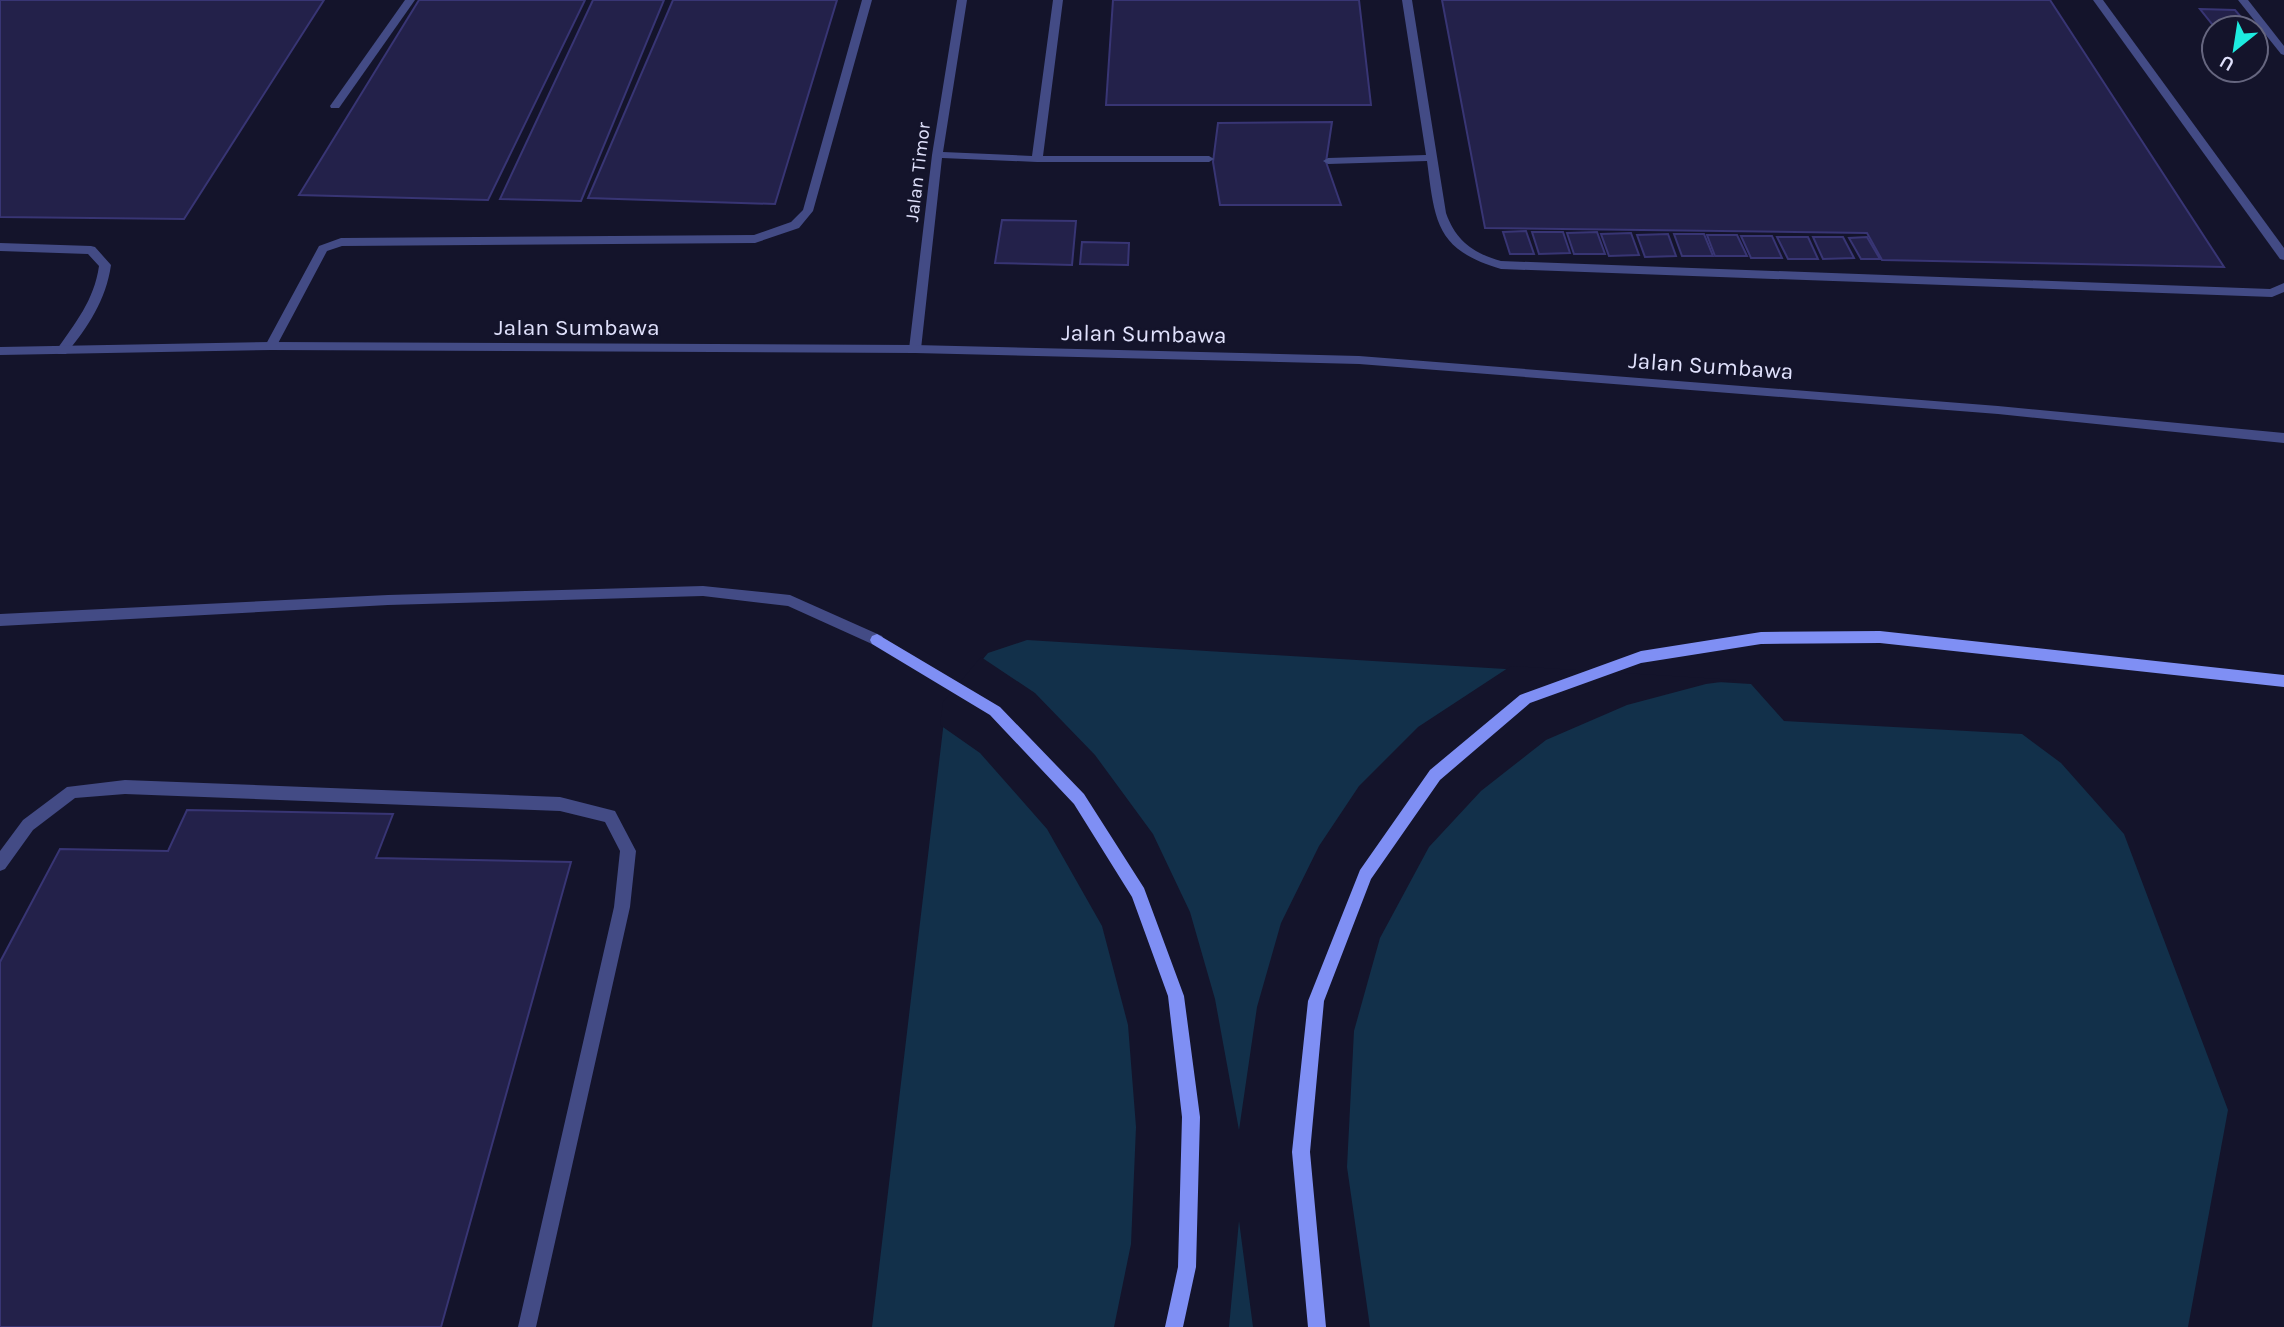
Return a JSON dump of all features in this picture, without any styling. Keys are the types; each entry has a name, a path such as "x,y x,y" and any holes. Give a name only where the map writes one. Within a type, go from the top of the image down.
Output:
{"main road":[{"path":"1317,1327 1301,1152 1316,1000 1365,875 1435,775 1525,699 1641,657 1760,638 1880,637 2284,681"},
{"path":"877,640 995,710 1079,799 1138,892 1176,996 1191,1117 1187,1267 1174,1327"}],"street":[{"path":"335,106 410,0"},
{"path":"271,346 323,249 341,242 755,239 795,225 808,211 867,0"},
{"name":"Jalan Timor","path":"915,349 937,155 962,0"},
{"path":"1037,159 1058,0"},
{"path":"1407,0 1441,226 1459,248 1477,259 1502,265 2272,293 2284,288"},
{"path":"2098,0 2284,256"},
{"path":"2243,0 2284,52"},
{"path":"937,155 1037,159 1209,159"},
{"path":"1328,161 1432,158"},
{"path":"0,247 91,250 105,265 103,286 81,328 62,351"},
{"name":"Jalan Sumbawa","path":"0,351 271,346 915,349 1359,360 1998,410 2284,438"},
{"path":"0,620 388,600 703,591 790,601 877,640"},
{"path":"0,864 28,825 72,792 125,787 560,804 610,816 628,851 622,906 527,1327"}],"water":[{"path":"1027,640 1751,684 1784,721 2022,734 2061,763 2124,834 2228,1110 2188,1327 872,1327 946,704 988,653"}],"pier":[{"path":"981,657 1035,693 1095,755 1153,834 1190,912 1215,999 1239,1130 1257,1007 1281,923 1319,846 1359,786 1418,727 1511,666 1736,680 1706,684 1627,705 1546,740 1481,791 1429,847 1380,938 1354,1031 1347,1167 1370,1327 1253,1327 1239,1221 1229,1327 1114,1327 1131,1244 1136,1127 1128,1025 1102,926 1047,829 980,753 940,725 943,702"}],"building":[{"path":"0,0 324,0 184,219 0,217"},
{"path":"419,0 585,0 488,200 299,195"},
{"path":"593,0 664,0 581,201 500,199"},
{"path":"673,0 837,0 775,204 588,198"},
{"path":"1113,0 1359,0 1371,105 1106,105"},
{"path":"1442,0 2050,0 2224,267 1882,260 1867,233 1485,228"},
{"path":"2200,9 2235,10 2238,14 2204,14"},
{"path":"1332,122 1326,162 1341,205 1220,205 1213,162 1218,123"},
{"path":"1002,220 1076,221 1072,265 995,263"},
{"path":"1526,231 1534,254 1510,254 1503,232"},
{"path":"1532,232 1563,232 1570,253 1539,254"},
{"path":"1597,232 1605,254 1574,254 1567,233"},
{"path":"1631,233 1639,255 1609,256 1601,234"},
{"path":"1668,234 1676,256 1645,257 1637,235"},
{"path":"1674,234 1704,234 1713,256 1682,256"},
{"path":"1707,235 1737,235 1747,256 1715,256"},
{"path":"1741,236 1772,236 1782,258 1751,258"},
{"path":"1777,237 1808,237 1818,259 1788,259"},
{"path":"1813,237 1843,237 1854,258 1823,259"},
{"path":"1867,237 1880,259 1861,259 1849,238"},
{"path":"1082,242 1129,243 1128,265 1080,264"},
{"path":"187,810 393,814 376,858 571,862 441,1327 0,1327 0,962 60,849 168,851"}]}
